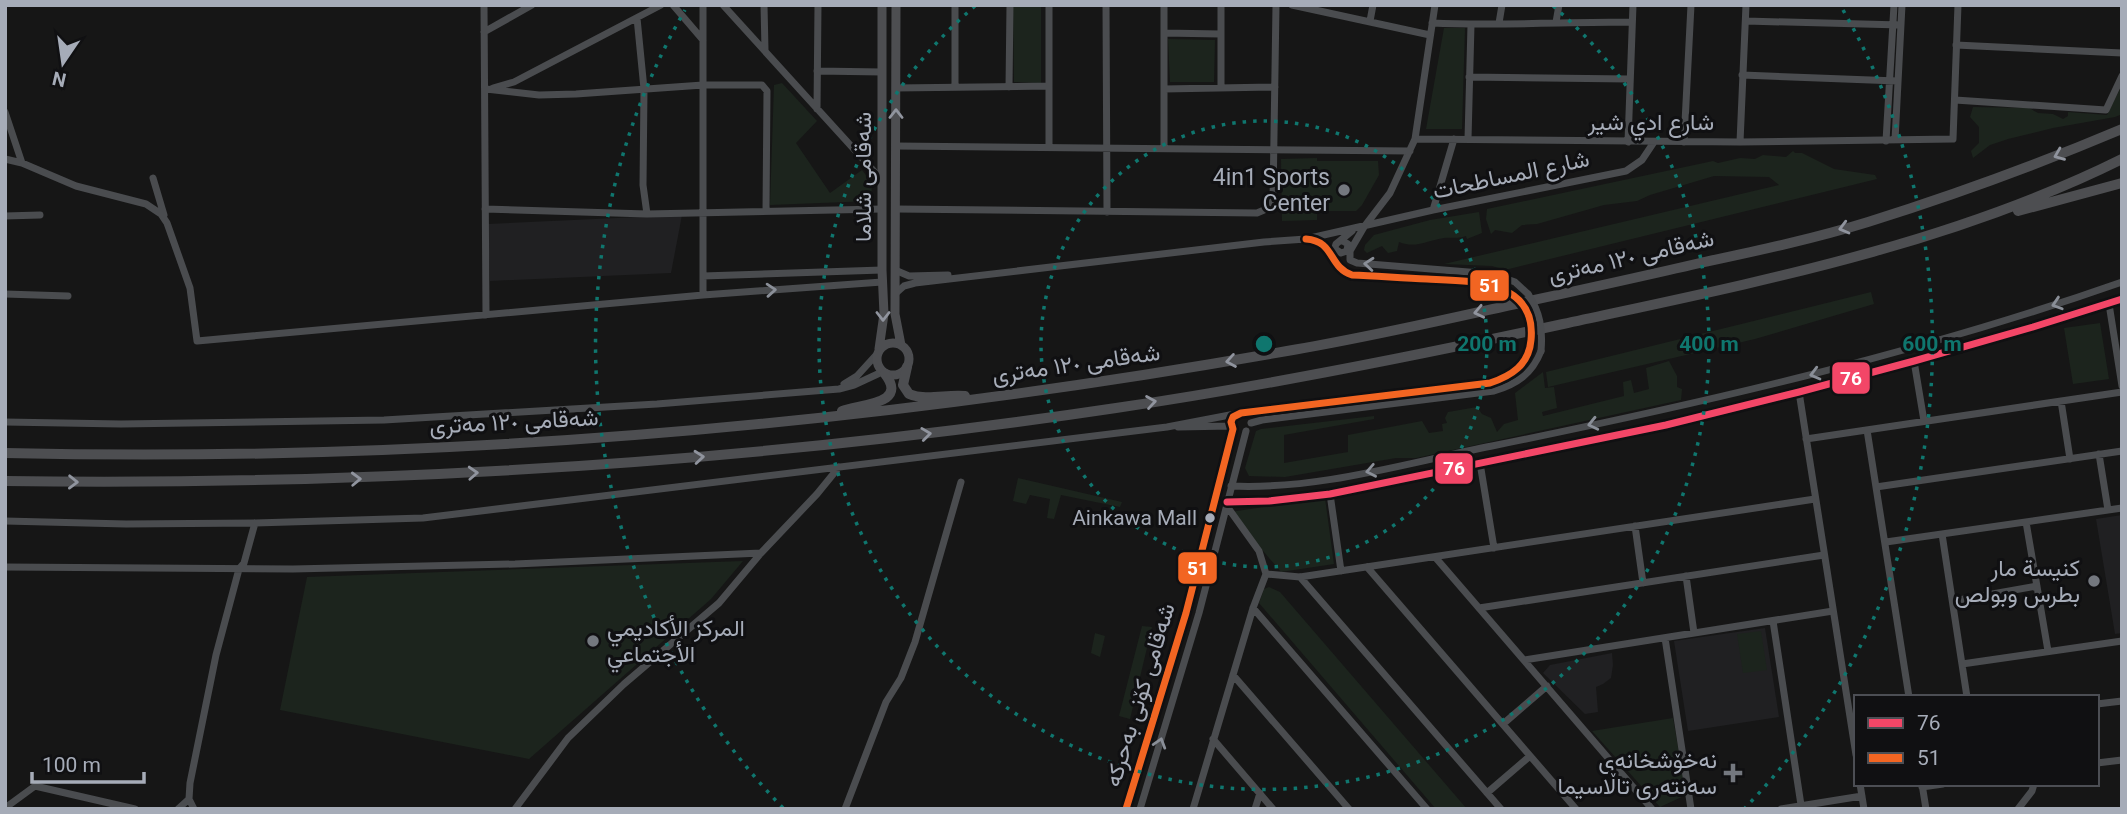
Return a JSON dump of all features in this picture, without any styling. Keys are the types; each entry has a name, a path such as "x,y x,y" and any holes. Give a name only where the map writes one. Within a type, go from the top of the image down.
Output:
{"highway":[{"name":"شەقامی ١٢٠ مەتری","path":"5,453 231,454 431,448 643,435 826,417 1127,378 1355,339 1771,248 1865,223 1954,193 2122,129"},
{"name":"شەقامی ١٢٠ مەتری","path":"5,481 139,483 420,476 661,460 888,439 1118,408 1343,370 1707,293 1944,231 2047,194 2122,159"},
{"path":"1839,260 2122,183"},
{"path":"907,367 903,384 906,392 912,396 986,398"},
{"path":"826,417 854,406 885,400 891,387 883,373"}],"main road":[{"name":"شەقامی شلاما","path":"883,5 883,324 877,363 883,373"},
{"name":"شەقامی شلاما","path":"896,5 895,322 901,345 908,353 907,367"},
{"path":"878,352 892,343 901,345"},
{"path":"883,373 894,376 907,367"}],"street":[{"path":"484,5 486,315"},
{"path":"484,32 532,5"},
{"path":"486,89 514,82 662,5"},
{"path":"673,5 703,41"},
{"path":"703,295 704,5"},
{"path":"723,5 882,180"},
{"path":"764,5 765,51"},
{"path":"817,109 818,5"},
{"path":"955,5 955,87"},
{"path":"1009,87 1010,5"},
{"path":"1049,5 1049,147"},
{"path":"1106,5 1107,212"},
{"path":"1164,5 1164,148"},
{"path":"1221,5 1221,88"},
{"path":"896,209 1256,213 1264,210 1273,200 1276,5"},
{"path":"1292,5 1430,35"},
{"path":"1370,21 1373,5"},
{"path":"1348,252 1390,193 1415,139 1435,5"},
{"path":"1499,23 1502,5"},
{"path":"1556,22 1559,5"},
{"path":"1628,142 1633,5"},
{"path":"1685,142 1691,5"},
{"path":"1740,142 1746,5"},
{"path":"1894,5 1897,25"},
{"path":"1891,140 1897,25 1902,5"},
{"path":"1958,5 1955,100 2106,110 2122,76"},
{"path":"637,18 644,89 643,185 647,214"},
{"path":"1746,21 1897,25"},
{"path":"1432,23 1471,25 1632,22"},
{"path":"1468,139 1471,25"},
{"path":"1164,33 1220,34"},
{"path":"1956,45 2122,53"},
{"path":"817,71 882,72"},
{"path":"1742,75 1894,81"},
{"path":"1469,77 1629,79"},
{"path":"486,89 540,95 703,85 760,85 766,89 766,211"},
{"path":"896,88 1049,86"},
{"path":"1164,89 1275,87"},
{"name":"شارع ادي شير","path":"1415,139 1628,142 1952,139 1955,100"},
{"path":"5,112 22,163"},
{"path":"1433,210 1454,139"},
{"name":"شارع المساطحات","path":"966,276 1306,239 1626,171 1642,160 1654,142"},
{"path":"896,146 1410,151"},
{"path":"5,159 22,163 76,186 146,204 165,219"},
{"path":"153,178 190,288 197,341 703,295 882,282"},
{"path":"485,209 647,214 882,209"},
{"path":"5,216 40,215"},
{"path":"1332,257 1336,243 1352,230"},
{"path":"1244,413 1251,423 1494,391 1522,380 1541,351 1542,327 1535,304 1515,282 1493,274 1357,263 1350,260 1348,244 1325,235"},
{"path":"5,521 126,524 423,518 1167,427 1235,414 1490,383 1507,377 1526,359 1531,328 1529,317 1518,298 1503,288 1485,283 1352,275 1340,269 1325,246 1306,239"},
{"path":"1335,248 1340,253 1348,252"},
{"path":"703,276 881,270"},
{"path":"895,270 909,276 966,276"},
{"path":"895,294 909,284 966,276"},
{"path":"1231,486 1257,487 1326,480 1795,379 2016,317 2122,282"},
{"path":"5,294 68,296"},
{"path":"1226,504 1330,494 1653,428 1799,393 2020,331 2122,299"},
{"path":"2109,304 2122,386"},
{"path":"2016,317 2020,331"},
{"path":"805,390 847,382 862,372 878,352"},
{"path":"1914,361 1924,421"},
{"path":"5,422 121,424 384,420 657,404 847,387 883,373"},
{"path":"1806,439 2122,392"},
{"path":"1799,393 1854,730"},
{"path":"2061,401 2070,459"},
{"path":"1650,412 1653,428"},
{"name":"شەقامی کۆنی بەحرکە","path":"1126,809 1186,612 1232,427 1231,419 1235,414"},
{"name":"شەقامی کۆنی بەحرکە","path":"1140,809 1199,614 1226,504 1246,431 1251,423"},
{"path":"1167,427 1232,427 1239,433 1246,431"},
{"path":"1867,430 1909,695"},
{"path":"1876,488 2122,451"},
{"path":"2099,454 2108,510"},
{"path":"1480,463 1494,548"},
{"path":"515,809 568,738 624,684 719,603 839,467"},
{"path":"845,809 886,702 901,678 915,642 961,482"},
{"path":"1257,487 1257,502"},
{"path":"1330,494 1341,571"},
{"path":"1266,574 1300,577 1815,499"},
{"path":"1192,809 1253,608 1266,574 1258,551 1226,504"},
{"path":"1886,542 2122,508"},
{"path":"2026,522 2048,651"},
{"path":"194,809 189,799 190,783 216,654 239,569 244,563 255,523"},
{"path":"1635,526 1643,583"},
{"path":"1942,534 1968,695"},
{"path":"5,567 239,569 515,564 761,553"},
{"path":"1479,608 1824,555"},
{"path":"1435,556 1652,809"},
{"path":"1367,567 1576,809"},
{"path":"1686,576 1694,633"},
{"path":"1300,577 1501,809"},
{"path":"1953,601 2037,586"},
{"path":"1253,608 1427,809"},
{"path":"1524,660 1833,611"},
{"path":"1773,621 1801,806"},
{"path":"1665,638 1691,809"},
{"path":"1962,664 2122,641"},
{"path":"1233,675 1349,809"},
{"path":"1503,724 1547,686"},
{"path":"2099,704 2122,701"},
{"path":"1213,739 1273,809"},
{"path":"1487,793 1530,755"},
{"path":"2099,763 2122,760"},
{"path":"5,808 35,786 135,809"},
{"path":"1860,786 1864,809"},
{"path":"1922,786 1926,809"},
{"path":"2018,809 2032,792 2034,786"},
{"path":"1255,809 1260,793"},
{"path":"1781,809 1862,796"},
{"path":"178,809 189,799"}],"shaded area":[{"path":"1013,5 1041,5 1041,83 1014,82"},
{"path":"1444,28 1465,28 1462,129 1426,129"},
{"path":"1168,39 1215,40 1214,82 1170,82"},
{"path":"782,83 817,121 796,143 830,193 862,170 872,183 871,201 770,205 774,85"},
{"path":"2122,85 2122,114 2008,139 1990,145 1973,158 1971,151 1979,143 1979,127 1970,117 1973,107 2029,108 2063,119 2068,116 2068,112 2107,115"},
{"path":"1793,151 1834,169 1875,175 1877,179 1505,270 1492,266 1444,264 1779,185 1769,177 1714,176 1637,201 1604,205 1537,224 1522,225 1512,233 1495,230 1491,234 1486,219 1487,209 1713,161 1718,163 1740,158 1755,159 1763,155 1786,157"},
{"path":"1317,158 1317,161 1378,161 1379,175 1356,211 1317,211 1317,220 1282,221 1281,159"},
{"path":"1479,212 1482,233 1467,239 1466,236 1444,238 1411,245 1399,242 1397,251 1388,253 1382,246 1367,253 1364,250 1374,235 1430,220"},
{"path":"682,215 671,273 490,281 488,224"},
{"path":"1871,292 1874,304 1755,339 1548,387 1546,372"},
{"path":"2100,323 2109,379 2073,384 2064,328"},
{"path":"1669,361 1677,376 1677,387 1682,389 1681,400 1416,458 1396,458 1285,477 1249,476 1245,468 1256,431 1261,429 1374,416 1374,419 1284,435 1284,463 1348,452 1348,435 1422,421 1429,433 1443,431 1442,424 1447,423 1445,418 1448,412 1477,407 1482,414 1491,418 1497,432 1504,424 1518,420 1515,393 1543,372 1545,388 1554,387 1557,408 1542,412 1543,416 1624,396 1623,382 1631,380 1634,393 1649,389 1646,368"},
{"path":"1018,478 1122,502 1120,507 1061,495 1054,519 1047,518 1050,499 1030,495 1026,504 1013,501"},
{"path":"1325,498 1334,564 1281,572 1230,512"},
{"path":"2122,515 2122,633 2115,634 2096,519"},
{"path":"743,561 711,599 529,759 280,710 307,577"},
{"path":"1269,587 1280,592 1467,809 1436,809 1259,603 1264,589"},
{"path":"1142,626 1152,627 1130,719 1119,716"},
{"path":"1765,628 1779,717 1688,731 1674,641"},
{"path":"1761,631 1767,670 1743,673 1737,634"},
{"path":"1095,633 1105,636 1100,657 1091,653"},
{"path":"1612,653 1611,678 1596,687 1598,712 1585,714 1543,673 1550,665"},
{"path":"1673,718 1686,795 1660,807 1592,731"}],"transit line":[{"name":"51","path":"1126,809 1186,613 1233,429 1233,417 1241,413 1490,383 1518,368 1530,349 1530,320 1523,305 1512,294 1480,283 1352,275 1339,266 1322,244 1306,239"},
{"name":"76","path":"1227,502 1269,501 1330,494 1666,425 1914,361 2122,299"}],"place":[{"name":"4in1 Sports Center","path":"1344,190"},
{"name":"Ainkawa Mall","path":"1210,518"},
{"name":"كنيسة مار بطرس وبولص","path":"2094,581"},
{"name":"المركز الأكاديمي الأجتماعي","path":"593,641"},
{"name":"نەخۆشخانەی سەنتەری تاڵاسیما","path":"1733,773"}]}
